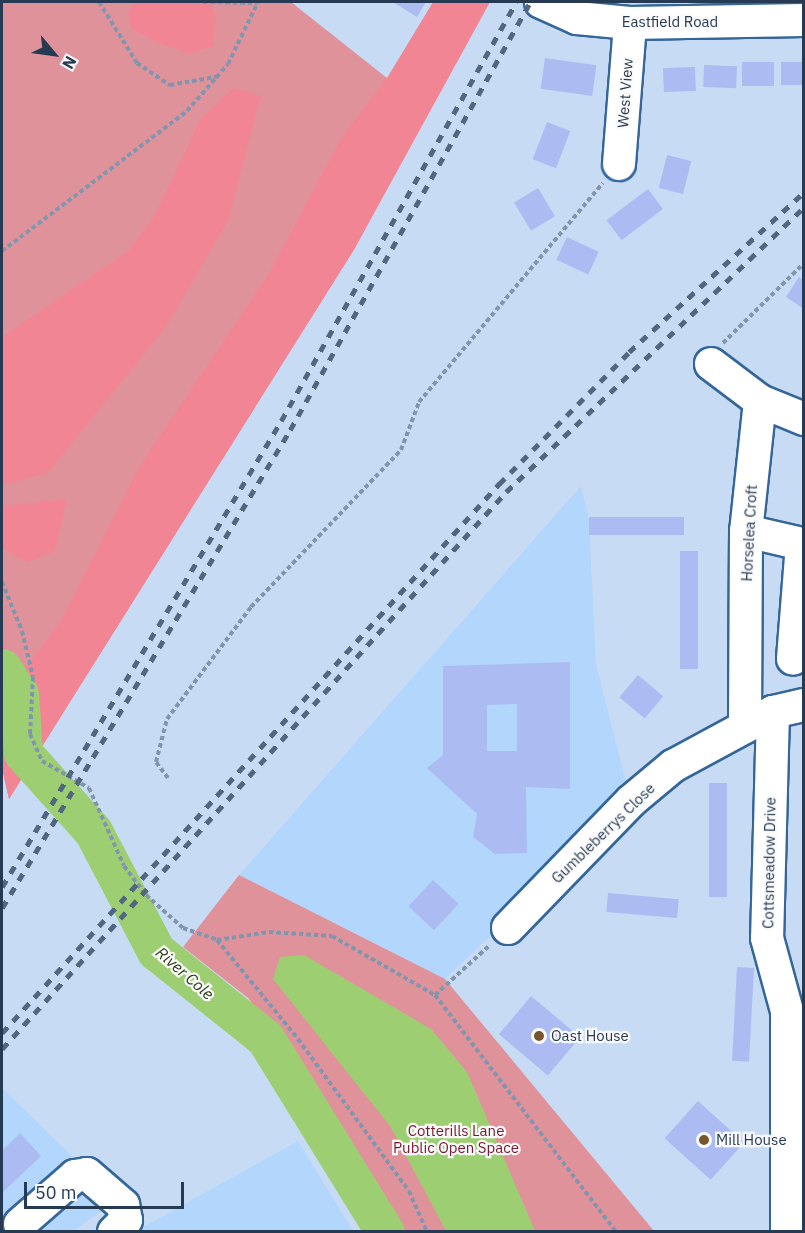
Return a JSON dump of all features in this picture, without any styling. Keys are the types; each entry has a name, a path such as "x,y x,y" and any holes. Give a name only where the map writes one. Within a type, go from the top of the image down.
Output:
{"street":[{"name":"Eastfield Road","path":"541,2 578,18 630,23 804,20"},
{"name":"West View","path":"619,164 630,23"},
{"path":"711,364 760,401 804,419"},
{"name":"Horselea Croft","path":"745,727 746,531 760,401"},
{"path":"746,531 803,538 793,659"},
{"name":"Gumbleberrys Close","path":"508,928 632,801 673,766 773,712 804,705"},
{"name":"Cottsmeadow Drive","path":"773,712 767,938 795,1006 787,1232"},
{"path":"20,1224 75,1176 87,1174 123,1205 118,1229"}],"path":[{"path":"99,2 136,63 170,85 220,75"},
{"path":"2,251 188,111 220,75 258,2 203,2"},
{"path":"168,778 156,762 174,710 251,607 401,450 419,402 619,164"},
{"path":"711,364 714,352 804,263"},
{"path":"2,582 22,631 33,677 30,734 42,761 89,788 124,867 146,895 183,928 217,940 268,932 332,936 435,995 616,1232"},
{"path":"435,995 508,928"},
{"path":"217,940 357,1118 409,1191 427,1232"}],"shaded area":[{"path":"134,2 211,2 216,19 213,46 189,54 156,42 131,28 128,12"},
{"path":"433,2 490,2 355,248 9,799 2,768 2,633 7,652 23,671 61,621 139,467 269,273 343,135 387,78"},
{"path":"233,88 261,96 228,221 166,327 48,473 2,485 2,337 127,252 154,217 200,120"},
{"path":"581,486 589,520 596,664 631,801 445,979 239,875"},
{"path":"67,499 55,551 28,562 2,549 2,506"},
{"path":"304,955 431,1029 467,1072 535,1231 446,1231 390,1126 273,979 280,957"},
{"path":"2,1088 117,1200 73,1231 2,1231"},
{"path":"298,1141 353,1231 134,1232"}],"green space":[{"path":"2,2 291,2 387,78 355,248 9,799 2,768"},
{"name":"Cotterills Lane Public Open Space","path":"239,875 445,979 654,1231 402,1231 315,1088 248,998 183,947"}],"building":[{"path":"393,2 426,2 417,17"},
{"path":"545,58 596,65 592,96 541,89"},
{"path":"742,62 774,62 774,86 742,86"},
{"path":"781,62 804,62 804,85 781,85"},
{"path":"704,65 737,66 736,88 703,87"},
{"path":"695,67 696,91 664,92 663,68"},
{"path":"547,122 570,131 556,168 533,159"},
{"path":"667,155 691,161 683,194 659,188"},
{"path":"538,188 555,216 531,231 514,202"},
{"path":"648,189 663,209 622,240 606,220"},
{"path":"567,237 599,252 588,274 556,260"},
{"path":"799,277 804,281 804,309 786,297"},
{"path":"589,517 684,517 684,535 589,535"},
{"path":"680,551 698,551 698,669 680,669"},
{"path":"570,662 570,789 526,787 527,853 495,854 473,837 477,814 427,768 443,755 443,666","holes":["517,704 517,751 487,751 487,705"]},
{"path":"638,675 663,696 645,718 619,697"},
{"path":"709,783 727,783 727,897 709,897"},
{"path":"433,880 459,904 434,930 408,906"},
{"path":"608,893 679,899 677,918 606,912"},
{"path":"737,967 754,968 749,1062 732,1061"},
{"name":"Oast House","path":"531,996 580,1037 548,1075 499,1034"},
{"name":"Mill House","path":"698,1101 744,1142 711,1180 665,1138"},
{"path":"20,1133 41,1156 2,1193 2,1151"}],"waterway":[{"name":"River Cole","path":"2,668 19,694 23,753 93,831 156,951 265,1038 385,1232"}],"railway":[{"path":"2,887 281,421 516,2"},
{"path":"2,908 290,430 530,2"},
{"path":"2,1033 499,484 629,352 804,192"},
{"path":"2,1049 506,492 804,207"}],"place":[{"name":"Oast House","path":"539,1036"},
{"name":"Mill House","path":"704,1140"}]}
